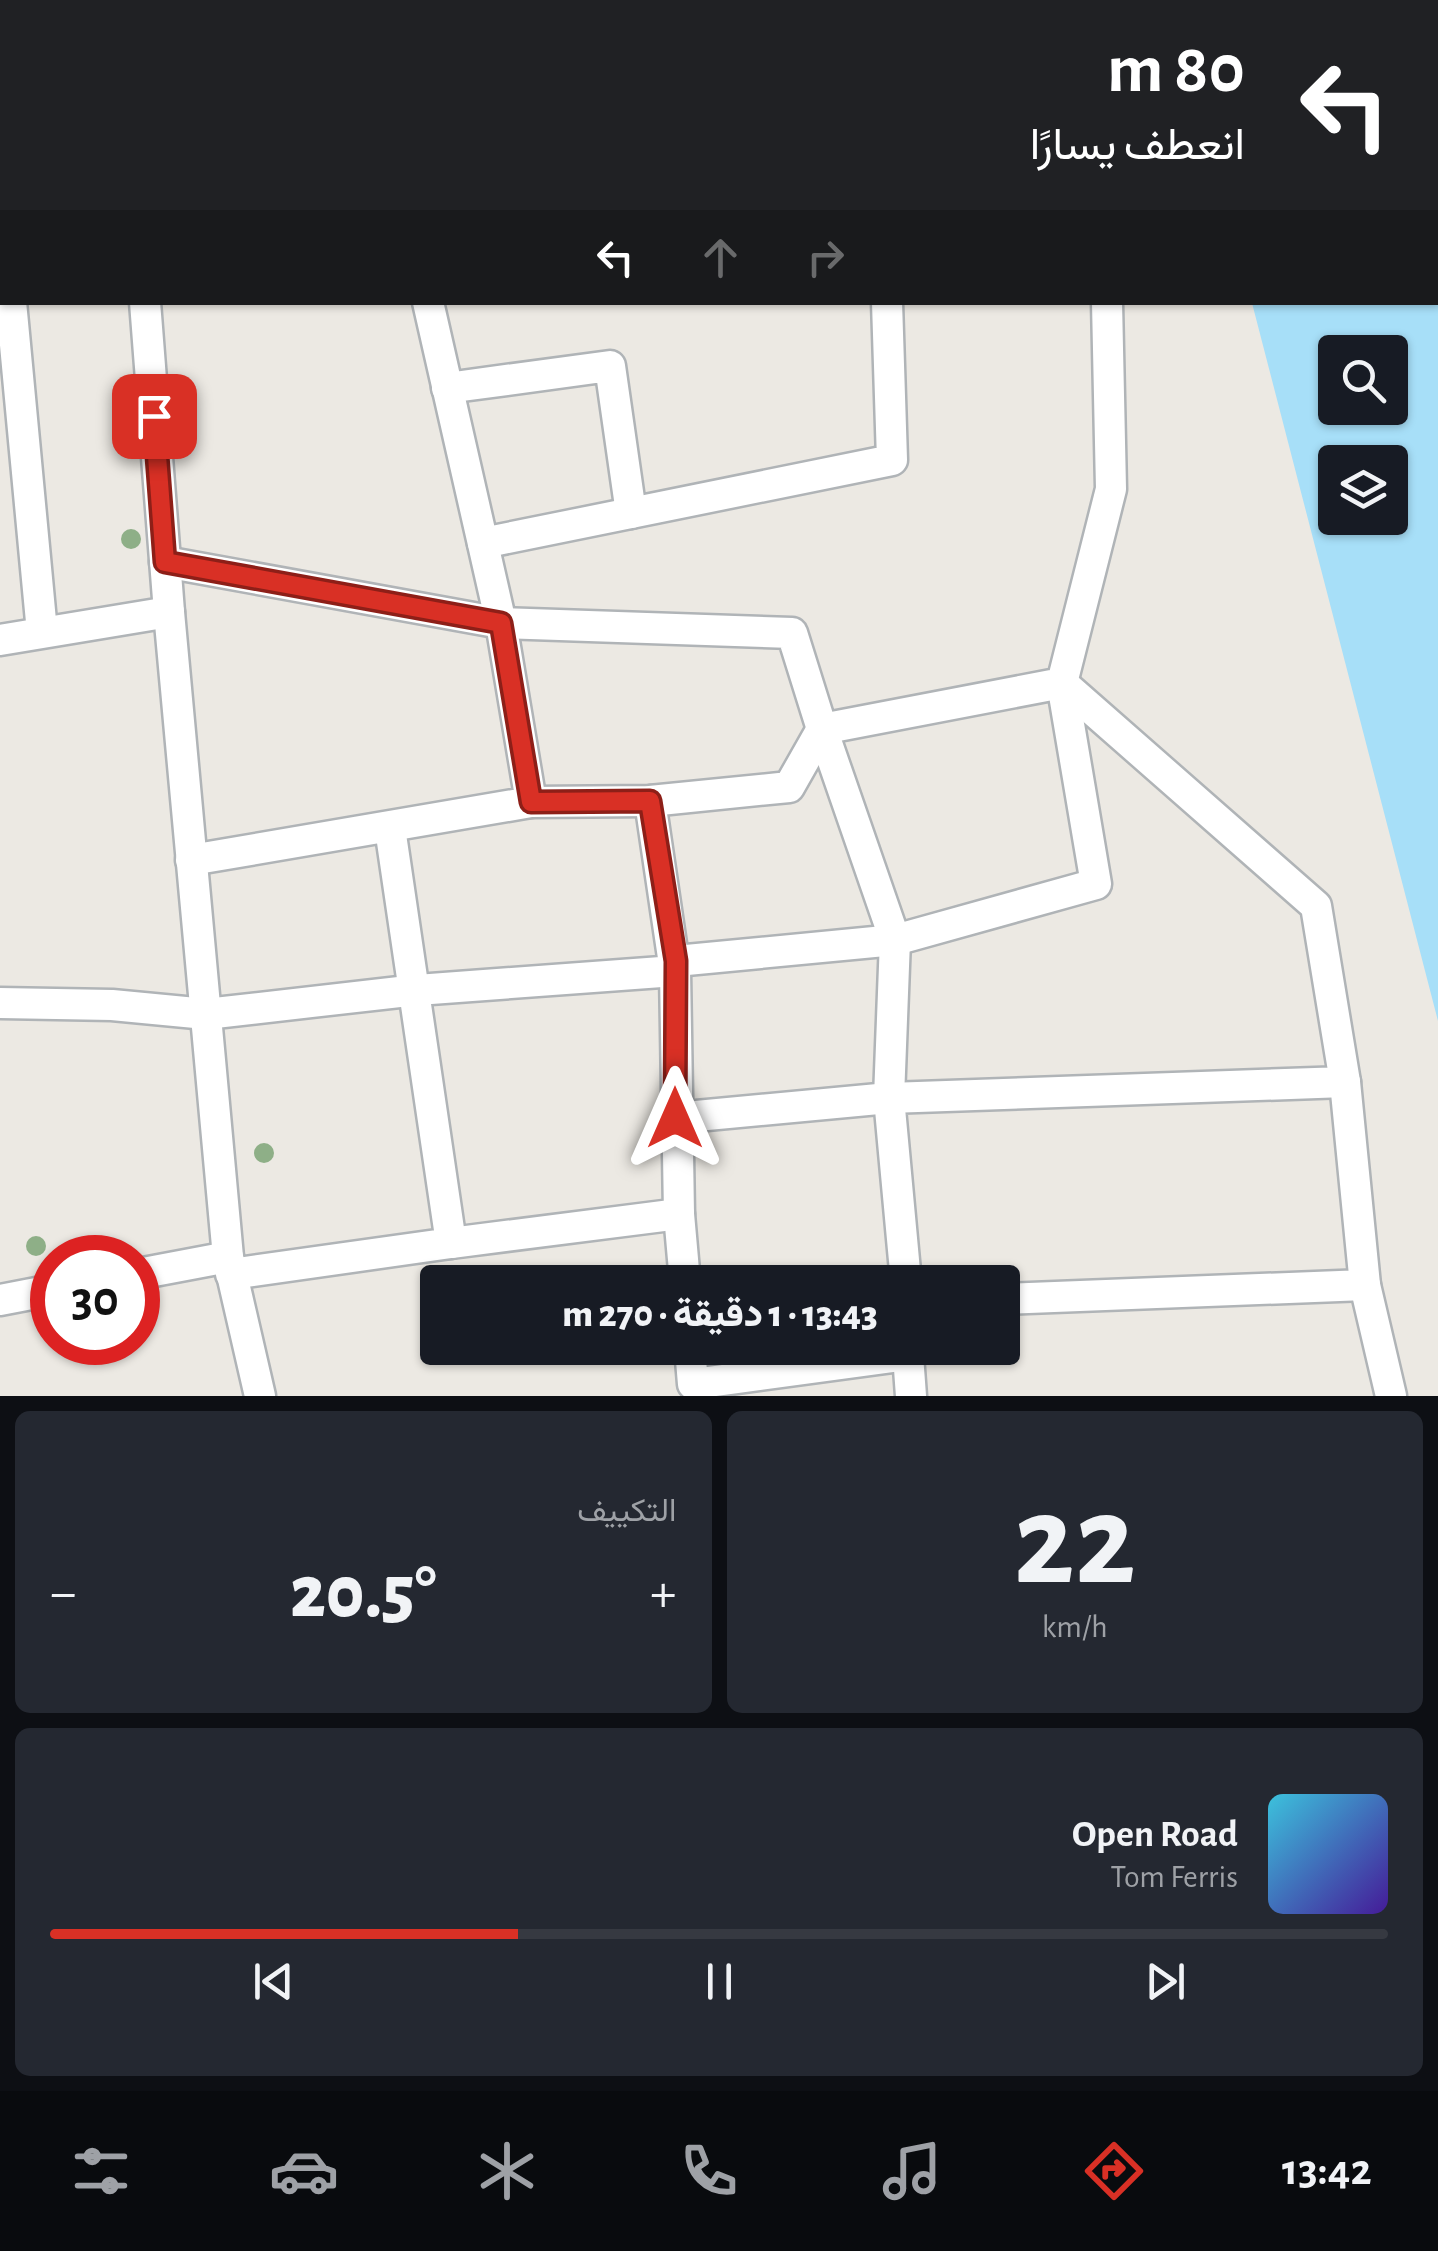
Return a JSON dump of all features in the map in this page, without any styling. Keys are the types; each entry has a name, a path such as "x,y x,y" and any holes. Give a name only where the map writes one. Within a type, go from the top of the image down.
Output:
{"street":[{"path":"11,305 9,396 42,632"},
{"path":"155,305 165,562 229,1265 260,1396"},
{"path":"429,305 501,623 531,802"},
{"path":"483,543 892,460 887,305"},
{"path":"0,1003 112,1005 206,1014 676,966 896,940 1096,884 1062,683 1111,490 1107,305"},
{"path":"447,388 610,366 631,513"},
{"path":"165,562 501,623 792,634 896,940 889,1098 904,1265"},
{"path":"0,640 169,612"},
{"path":"191,860 531,802 650,801 789,788 822,730 1062,683"},
{"path":"1062,683 1316,906 1345,1082 1365,1285 1391,1396"},
{"path":"650,801 676,966 675,1118 684,1265"},
{"path":"390,828 452,1243"},
{"path":"675,1118 889,1098 1345,1082"},
{"path":"160,1272 452,1243 679,1214"},
{"path":"1020,1298 1365,1285"},
{"path":"0,1300 30,1294"},
{"path":"692,1365 694,1390 831,1365"},
{"path":"909,1365 910,1396"}],"water":[{"path":"1253,305 1438,305 1438,1021"}],"route":[{"path":"154,416 165,562 501,623 531,802 650,801 676,961 675,1118"}]}
